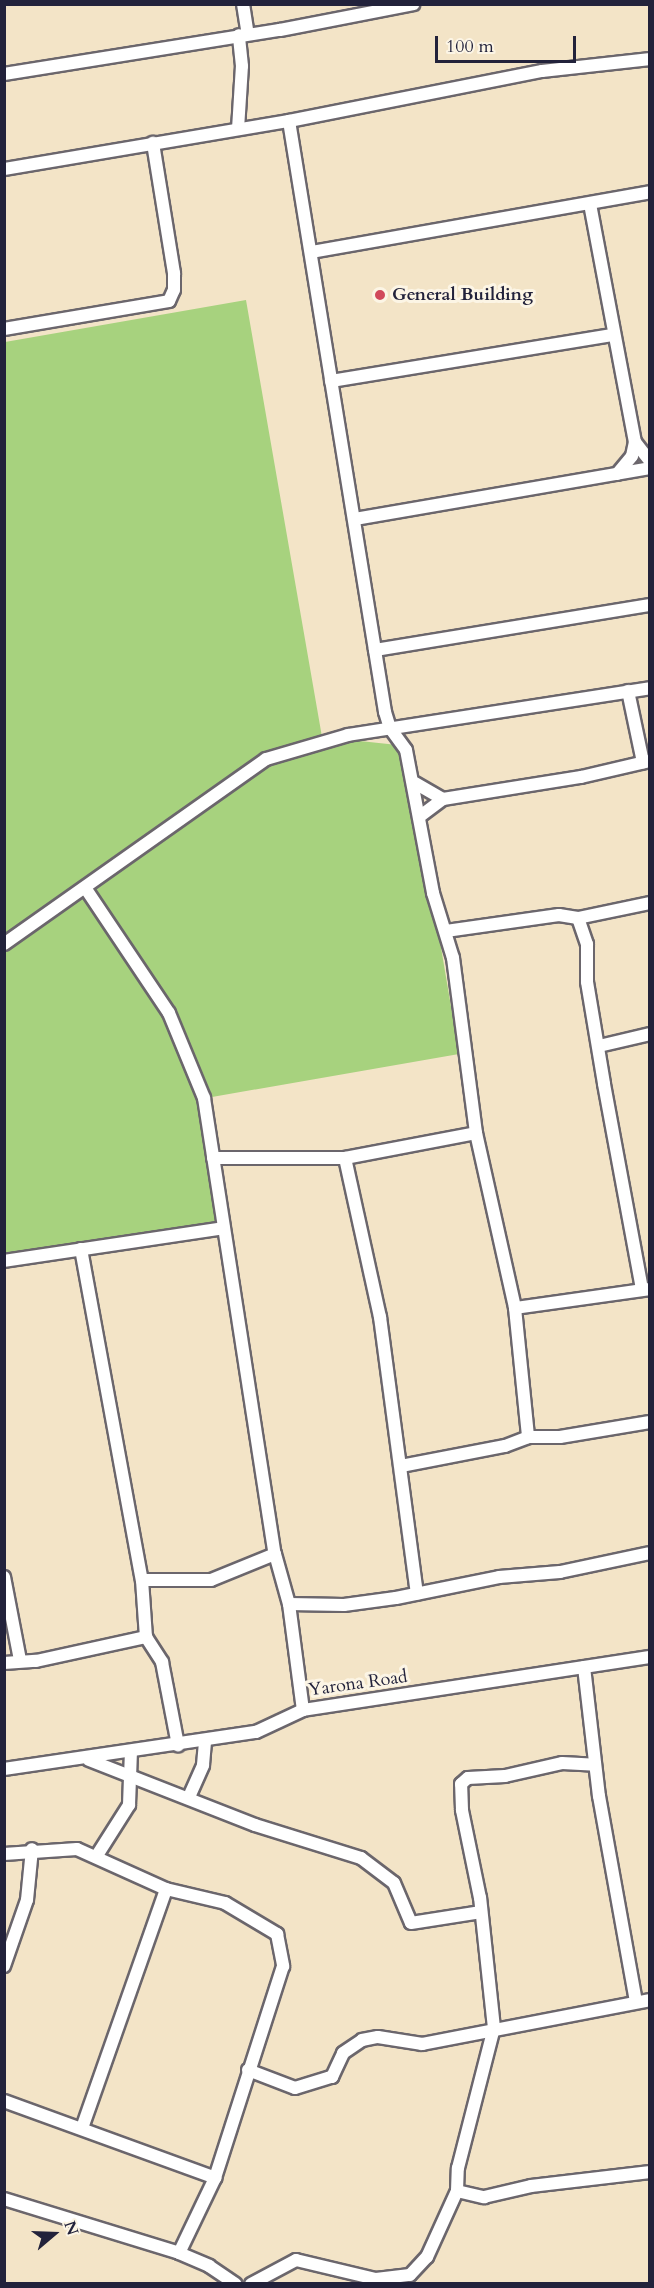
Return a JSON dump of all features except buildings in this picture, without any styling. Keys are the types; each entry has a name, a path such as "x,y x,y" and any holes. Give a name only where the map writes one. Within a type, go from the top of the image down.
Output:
{"street":[{"path":"238,129 243,4"},
{"path":"4,74 414,4"},
{"path":"4,169 289,121 542,71 650,59"},
{"path":"289,121 375,650 390,728 406,750 415,783 433,893 453,958 476,1133 515,1308 528,1437"},
{"path":"5,325 169,301 174,290 174,273 153,143"},
{"path":"311,252 650,192"},
{"path":"590,204 612,335 635,442 632,456 617,474"},
{"path":"331,381 612,335"},
{"path":"635,442 650,461"},
{"path":"355,519 650,468"},
{"path":"375,650 650,605"},
{"path":"4,944 86,889 266,759 348,735 650,688"},
{"path":"420,817 443,799 581,777 646,761 628,691"},
{"path":"415,783 443,799"},
{"path":"86,889 184,1041 204,1098 275,1554 289,1604 303,1710"},
{"path":"446,931 559,915 578,918 650,903"},
{"path":"515,1308 646,1289 587,982 587,944 578,918"},
{"path":"599,1046 650,1034"},
{"path":"213,1158 345,1158 476,1133"},
{"path":"345,1158 380,1317 417,1594"},
{"path":"4,1261 224,1228"},
{"path":"81,1249 142,1580 146,1636 162,1662 178,1744"},
{"path":"401,1466 505,1446 528,1437 560,1437 650,1422"},
{"path":"142,1580 211,1580 275,1554"},
{"path":"289,1604 344,1605 417,1594 499,1577 560,1572 650,1554"},
{"path":"4,1577 20,1660"},
{"path":"4,1663 20,1660 36,1661 146,1636"},
{"name":"Yarona Road","path":"4,1769 85,1759 256,1732 303,1710 650,1657"},
{"path":"584,1667 595,1765 636,2002"},
{"path":"189,1797 203,1765 205,1740"},
{"path":"96,1857 129,1805 131,1751"},
{"path":"85,1759 130,1774 159,1790 189,1797 255,1825 361,1858 394,1883 411,1923 481,1912"},
{"path":"251,2283 296,2260 376,2279 410,2275 439,2238 458,2191 458,2168 494,2028 481,1912 460,1784 468,1778 505,1776 562,1763 595,1765"},
{"path":"4,1854 65,1847 96,1857 166,1889 225,1903 277,1934 283,1966 215,2178 179,2253"},
{"path":"4,1966 27,1900 32,1850"},
{"path":"82,2128 166,1889"},
{"path":"248,2070 295,2088 332,2077 343,2053 362,2040 378,2037 422,2044 494,2028 650,2000"},
{"path":"4,2101 215,2178"},
{"path":"458,2191 484,2197 523,2188 650,2172"},
{"path":"4,2199 179,2253 209,2266 236,2283"}],"green space":[{"path":"246,300 322,737 407,746 459,1054 212,1097 219,1222 5,1263 5,342"}],"place":[{"name":"General Building","path":"380,295"}]}
